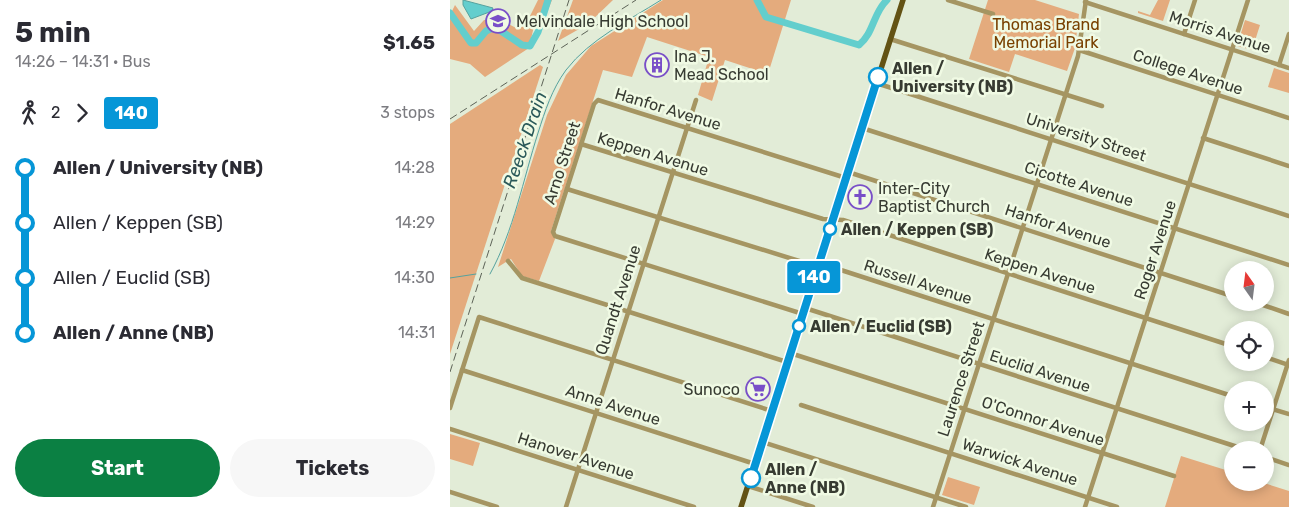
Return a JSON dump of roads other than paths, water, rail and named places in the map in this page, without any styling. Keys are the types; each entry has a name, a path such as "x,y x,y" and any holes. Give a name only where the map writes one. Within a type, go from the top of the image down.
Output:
{"main road":[{"path":"741,507 902,0"}],"street":[{"path":"948,0 993,14"},
{"path":"1184,34 1195,0"},
{"name":"Roger Avenue","path":"1085,507 1248,0"},
{"name":"Morris Avenue","path":"1085,1 1289,68"},
{"name":"Laurence Street","path":"933,507 1079,50 1085,1"},
{"path":"1279,65 1289,34"},
{"path":"890,39 1102,106"},
{"name":"College Avenue","path":"1079,50 1289,118"},
{"name":"University Street","path":"876,83 1289,216"},
{"name":"Quandt Avenue","path":"566,507 696,100"},
{"name":"Hanfor Avenue","path":"596,101 1022,228 1224,293"},
{"name":"Arno Street","path":"554,235 596,101"},
{"name":"Cicotte Avenue","path":"862,128 1289,265"},
{"path":"1203,138 1289,166"},
{"name":"Keppen Avenue","path":"581,144 823,219 843,220 1224,343"},
{"name":"Russell Avenue","path":"567,189 809,264 844,271 1224,393"},
{"name":"Euclid Avenue","path":"554,235 644,264 979,364 1224,443"},
{"path":"508,261 522,278 787,362"},
{"path":"1274,309 1289,314"},
{"path":"450,408 479,317 772,410"},
{"name":"O'Connor Avenue","path":"790,353 1174,476"},
{"path":"1274,359 1289,363 1274,406"},
{"name":"Anne Avenue","path":"462,370 755,464"},
{"name":"Warwick Avenue","path":"802,405 1117,507"},
{"path":"1274,409 1289,414"},
{"name":"Hanover Avenue","path":"450,428 694,507"},
{"path":"762,442 966,507"},
{"path":"1274,460 1289,464"},
{"path":"748,486 813,507"},
{"path":"450,492 497,507"}],"water":[{"path":"463,0 493,8 492,11 471,19 463,5"}],"waterway":[{"path":"450,13 471,43 476,43 486,31 495,27 522,45 530,46 538,32 548,0"},
{"name":"Reeck Drain","path":"490,274 506,240 546,108 561,77 586,49 623,23 661,0"},
{"path":"757,0 766,17 859,45 868,35 882,5 887,0"},
{"name":"Reeck Drain","path":"450,278 476,274"}],"railway":[{"path":"450,372 569,0"},
{"path":"450,119 636,0"}],"place":[{"name":"Melvindale High School","path":"498,21"},
{"name":"Ina J. Mead School","path":"657,65"},
{"name":"Allen / University (NB)","path":"878,77"},
{"name":"Inter-City Baptist Church","path":"860,197"},
{"name":"Allen / Keppen (SB)","path":"830,229"},
{"name":"Allen / Euclid (SB)","path":"799,326"},
{"name":"Sunoco","path":"758,389"},
{"name":"Allen / Anne (NB)","path":"751,478"}],"park label":[{"name":"Thomas Brand Memorial Park","path":"1046,33"}]}
